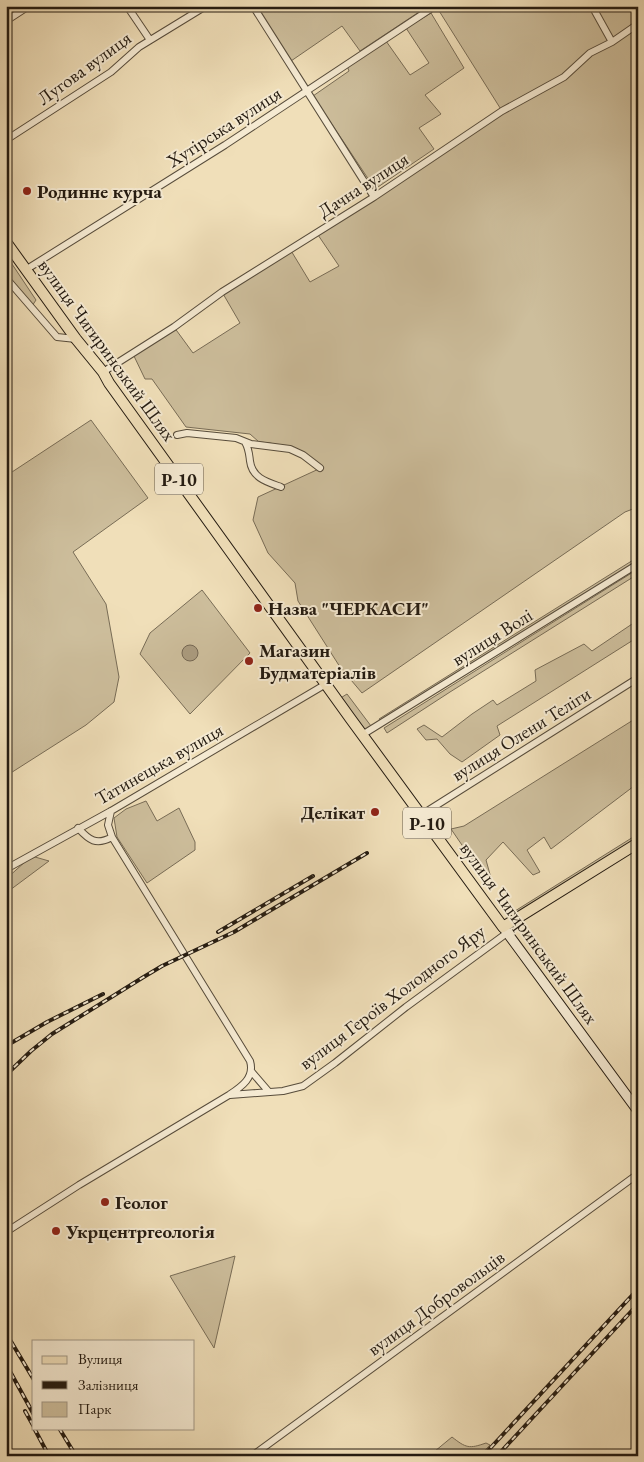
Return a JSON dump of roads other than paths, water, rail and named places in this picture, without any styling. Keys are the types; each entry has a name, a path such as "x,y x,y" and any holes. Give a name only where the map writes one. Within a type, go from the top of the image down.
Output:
{"main road":[{"name":"вулиця Чигиринський Шлях","path":"6,242 76,339 103,372 109,383 362,735 638,1111"},
{"name":"вулиця Героїв Холодного Яру","path":"505,930 638,843"}],"street":[{"path":"6,21 29,6"},
{"path":"127,6 150,40"},
{"name":"Лугова вулиця","path":"6,140 111,72 139,47 206,6"},
{"path":"253,6 374,197"},
{"name":"Хутірська вулиця","path":"27,269 225,145 435,6"},
{"path":"592,6 612,42"},
{"name":"Дачна вулиця","path":"103,372 174,327 222,292 374,197 502,111 564,77 590,53 612,42 638,24"},
{"path":"6,278 57,337 76,339"},
{"path":"177,435 187,433 236,438 245,442 290,450 303,455 320,468"},
{"path":"245,442 250,451 251,468 254,474 264,481 281,487"},
{"name":"вулиця Волі","path":"362,735 638,564"},
{"name":"вулиця Олени Теліги","path":"421,815 638,678"},
{"name":"Татинецька вулиця","path":"6,869 111,811 326,684"},
{"path":"111,811 108,825 112,836 250,1061 251,1071 243,1086 229,1095"},
{"path":"78,828 85,836 92,840 106,840 112,836"},
{"name":"вулиця Героїв Холодного Яру","path":"6,1232 79,1185 229,1095 292,1090 306,1084 505,930"},
{"path":"251,1071 269,1092"},
{"name":"вулиця Добровольців","path":"252,1456 638,1174"}],"railway":[{"path":"6,1075 52,1034 142,978 162,966 234,932 367,853"},
{"path":"218,932 313,876"},
{"path":"6,1046 47,1022 103,994"},
{"path":"483,1456 638,1289"},
{"path":"497,1456 638,1304"},
{"path":"6,1333 32,1377"},
{"path":"6,1364 32,1411"},
{"path":"25,1411 32,1423"},
{"path":"35,1430 49,1456"},
{"path":"60,1430 76,1456"}],"place":[{"name":"Родинне курча","path":"27,191"},
{"name":"Назва \"ЧЕРКАСИ\"","path":"258,608"},
{"name":"Магазин Будматеріалів","path":"249,661"},
{"name":"Делікат","path":"375,812"},
{"name":"Геолог","path":"105,1202"},
{"name":"Укрцентргеологія","path":"56,1231"}]}
